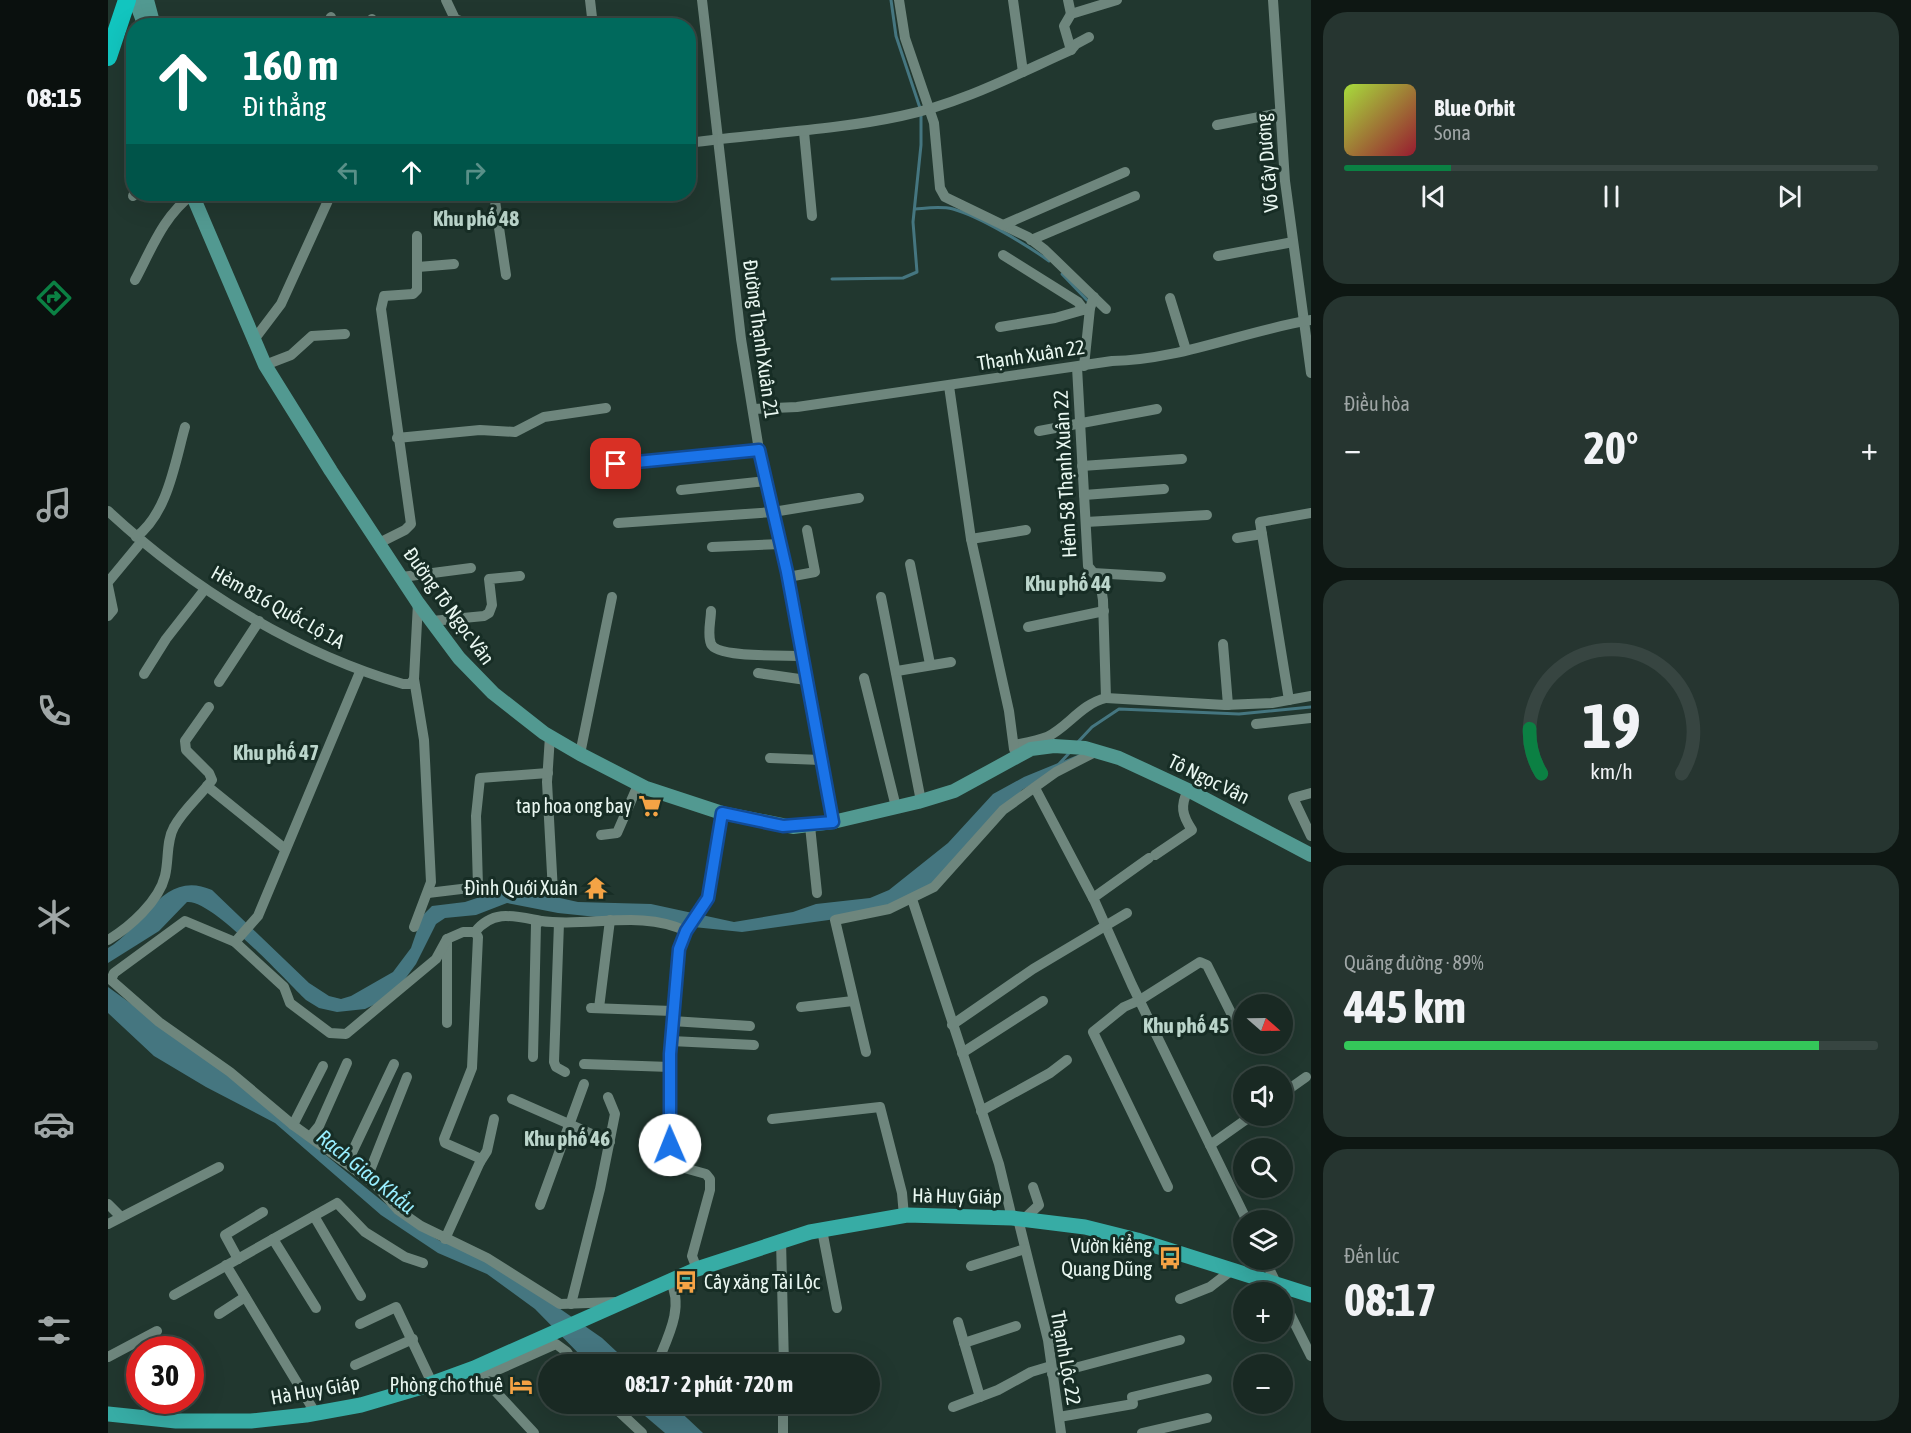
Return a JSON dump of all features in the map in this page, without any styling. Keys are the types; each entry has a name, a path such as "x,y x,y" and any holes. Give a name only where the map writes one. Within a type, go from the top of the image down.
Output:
{"highway":[{"path":"108,22 115,0"},
{"path":"108,57 127,0"}],"main road":[{"name":"Hà Huy Giáp","path":"108,1414 194,1427 315,1414 361,1405 474,1368 697,1269 781,1240 822,1230 904,1216 1018,1219 1085,1227 1232,1270 1258,1282"},
{"name":"Hà Huy Giáp","path":"1293,1293 1311,1295"}],"street":[{"path":"135,0 142,18"},
{"path":"147,0 152,18"},
{"path":"446,0 455,18"},
{"path":"590,0 591,18"},
{"name":"Đường Thạnh Xuân 21","path":"702,0 716,139 741,339 759,450 788,577 833,822"},
{"path":"899,0 905,38 934,123 940,188 945,197 1031,240 1106,309"},
{"path":"1013,0 1023,72"},
{"path":"1068,0 1071,14 1064,26 1071,50"},
{"path":"1071,14 1117,0"},
{"name":"Võ Cây Dương","path":"1273,0 1280,113 1293,242 1307,321 1311,373"},
{"path":"696,142 804,132 915,112 1023,72 1071,50 1076,44 1089,37"},
{"path":"1217,125 1280,113"},
{"path":"804,132 812,216"},
{"path":"1003,225 1125,172"},
{"path":"1031,240 1135,196"},
{"path":"135,280 167,219 183,201"},
{"name":"Đường Tô Ngọc Vân","path":"195,201 265,365 331,471 418,603 459,658 480,681 550,735 580,754 638,784 722,813 783,826 810,826 833,822 921,801 954,791 1015,751 1054,746"},
{"path":"254,341 281,304 329,201"},
{"path":"495,201 507,274"},
{"path":"379,543 405,530 411,524 411,508 397,438 381,301 384,296 412,294 417,290 417,236"},
{"path":"1218,256 1293,242"},
{"path":"1003,255 1087,309"},
{"path":"418,267 454,264"},
{"name":"Hẻm 58 Thạnh Xuân 22","path":"1094,297 1087,309 1080,366 1079,425 1088,566 1100,581 1104,611 1106,698"},
{"path":"1170,298 1186,350"},
{"path":"999,327 1055,318 1087,309"},
{"name":"Thạnh Xuân 22","path":"753,410 797,407 1080,366 1145,361 1275,326 1307,321"},
{"path":"265,365 291,355 312,336 345,334"},
{"path":"949,386 971,539 1015,751 1047,737 1097,700 1106,698 1228,705 1272,703 1311,696"},
{"path":"397,438 480,430 515,432 544,417 606,408"},
{"path":"1039,431 1157,409"},
{"path":"108,616 113,610 108,584 145,531 166,493 184,426"},
{"path":"616,464 759,450"},
{"path":"1082,466 1182,459"},
{"path":"681,490 766,481"},
{"path":"1084,495 1164,489"},
{"path":"618,523 773,512 859,498"},
{"name":"Hẻm 816 Quốc Lộ 1A","path":"108,511 139,539 205,589 260,621 360,672 403,684 410,684 414,679"},
{"path":"1289,700 1260,522 1311,513"},
{"path":"1086,522 1206,515"},
{"path":"788,577 815,572 807,530"},
{"path":"971,539 1026,530"},
{"path":"1237,538 1262,534"},
{"path":"712,547 781,544"},
{"path":"910,564 930,664"},
{"path":"402,577 471,568"},
{"path":"1093,573 1161,577"},
{"path":"432,621 489,613 492,605 489,579 520,576"},
{"path":"144,674 166,639 205,589"},
{"path":"580,754 612,597"},
{"path":"880,597 897,671 921,801"},
{"path":"414,927 431,882 424,740 414,679 418,603"},
{"path":"711,611 709,633 711,645 715,649 738,655 752,653 802,656"},
{"path":"1028,627 1104,611"},
{"path":"219,682 260,621"},
{"path":"1223,644 1228,705"},
{"path":"897,671 951,662"},
{"path":"236,941 253,922 360,672"},
{"path":"758,673 806,680"},
{"path":"864,678 896,807"},
{"path":"108,940 119,934 159,892 166,875 169,837 174,825 212,777 186,750 185,741 209,707"},
{"path":"1256,724 1311,718"},
{"path":"550,735 548,773 553,892"},
{"name":"Tô Ngọc Vân","path":"1054,746 1091,749 1188,790 1311,855"},
{"path":"866,1052 835,920 874,914 912,899 934,887 1003,810 1091,749"},
{"path":"770,758 821,760"},
{"path":"428,893 478,888 476,816 480,778 548,773"},
{"path":"601,835 617,833 638,784"},
{"path":"207,786 285,849"},
{"path":"1035,788 1093,898 1242,1210"},
{"path":"1093,898 1191,830 1184,818 1181,804 1188,790"},
{"path":"1311,793 1293,798 1311,836"},
{"path":"697,1269 692,1256 710,1190 710,1179 706,1174 670,1164 672,1016 679,949 688,929 708,898 722,813"},
{"path":"810,826 817,893"},
{"name":"Thạnh Lộc 22","path":"912,899 1018,1219 1052,1370 1057,1418 1061,1433"},
{"path":"952,1025 1033,969 1127,913"},
{"path":"475,932 484,920 513,915 559,923 610,920 660,922 688,929"},
{"path":"610,920 595,1008 750,1026"},
{"path":"475,932 463,932 447,939 436,958 346,1034 330,1033 290,1004 284,987 236,941 185,921 114,973 111,981 159,1022 260,1095 293,1125 367,1178 398,1210 445,1239 487,1258 560,1304 613,1305"},
{"path":"533,1057 536,924 541,921"},
{"path":"559,923 554,1062 556,1067 565,1072"},
{"path":"475,932 478,937 472,1068 444,1139 445,1143 479,1158 480,1162"},
{"path":"447,939 447,1023"},
{"path":"1168,1187 1093,1032 1124,1007 1204,962 1220,985 1232,1015"},
{"path":"801,1007 853,1001"},
{"path":"962,1053 1043,1001"},
{"path":"671,1041 754,1045"},
{"path":"981,1111 1050,1073 1067,1060"},
{"path":"310,1137 319,1125 346,1063"},
{"path":"347,1163 394,1064"},
{"path":"584,1064 670,1067"},
{"path":"293,1125 323,1066"},
{"path":"367,1178 408,1077"},
{"path":"1293,1086 1306,1077"},
{"path":"540,1205 568,1122 584,1084"},
{"path":"571,1305 615,1114 608,1097"},
{"path":"512,1099 610,1142"},
{"path":"771,1119 880,1107 902,1193 904,1216"},
{"path":"445,1239 487,1150 494,1119"},
{"path":"1210,1144 1236,1126"},
{"path":"108,1224 219,1167"},
{"path":"1018,1219 1039,1205 1033,1187"},
{"path":"174,1295 337,1203 365,1232 405,1257 423,1263"},
{"path":"108,1204 121,1217"},
{"path":"238,1259 225,1235 263,1212"},
{"path":"314,1216 361,1296"},
{"path":"822,1230 837,1308"},
{"path":"273,1239 316,1308"},
{"path":"781,1240 784,1354"},
{"path":"970,1266 1025,1249"},
{"path":"226,1265 315,1414"},
{"path":"1180,1299 1210,1287 1232,1270"},
{"path":"661,1354 674,1317 676,1292 670,1281"},
{"path":"219,1314 245,1297"},
{"path":"360,1324 396,1307 432,1383"},
{"path":"1293,1319 1311,1356"},
{"path":"958,1322 980,1397"},
{"path":"964,1342 1016,1326"},
{"path":"108,1357 157,1331"},
{"path":"355,1365 413,1339"},
{"path":"952,1407 980,1397 1031,1372 1052,1370 1179,1340"},
{"path":"474,1368 493,1372 556,1344 568,1354"},
{"path":"474,1368 534,1433"},
{"path":"1057,1418 1133,1404 1132,1397 1207,1379"},
{"path":"622,1414 642,1433"},
{"path":"783,1414 783,1433"},
{"name":"Thạnh Lộc 22","path":"1056,1433 1057,1418"},
{"path":"1142,1433 1206,1418"}],"water":[{"path":"1085,752 1022,790 940,878 905,902 843,918 742,932 558,913 507,903 476,915 445,918 436,924 416,964 386,999 365,1009 337,1012 319,1008 306,1000 230,926 213,913 187,902 159,931 108,963 108,948 121,939 155,903 167,893 180,887 195,885 212,890 309,983 329,996 341,999 351,996 393,972 411,948 422,916 432,906 465,902 510,887 578,902 651,904 734,922 793,912 816,904 870,898 889,890 948,843 993,794 1024,777"},
{"path":"108,987 259,1096 301,1135 408,1222 440,1241 476,1254 602,1338 619,1354 579,1354 535,1309 487,1274 438,1253 381,1215 275,1123 206,1087 154,1056 108,1013"},
{"path":"643,1414 683,1414 703,1433 665,1433"}],"waterway":[{"path":"891,0 896,36 920,108"},
{"path":"832,279 903,278 917,272 913,222 921,145 921,114"},
{"path":"915,209 943,208 964,213 1002,232 1049,261"},
{"path":"1062,274 1087,300"},
{"path":"1077,743 1092,727 1119,709 1239,714 1311,707"},
{"path":"1059,764 1071,751"}],"place":[{"name":"tap hoa ong bay","path":"650,806"},
{"name":"Đình Quới Xuân","path":"596,888"},
{"name":"Vườn kiểng Quang Dũng","path":"1170,1258"},
{"name":"Cây xăng Tài Lộc","path":"686,1282"},
{"name":"Phòng cho thuê","path":"521,1385"}],"district":[{"name":"Khu phố 48","path":"476,219"},
{"name":"Khu phố 44","path":"1068,584"},
{"name":"Khu phố 47","path":"276,753"},
{"name":"Khu phố 45","path":"1186,1026"},
{"name":"Khu phố 46","path":"567,1139"}],"route":[{"path":"616,464 759,450 787,572 833,822 810,826 783,826 722,813 708,898 703,909 686,931 679,949 670,1054 670,1145"}],"water label":[{"name":"Rạch Giao Khẩu","path":"366,1172"}]}
